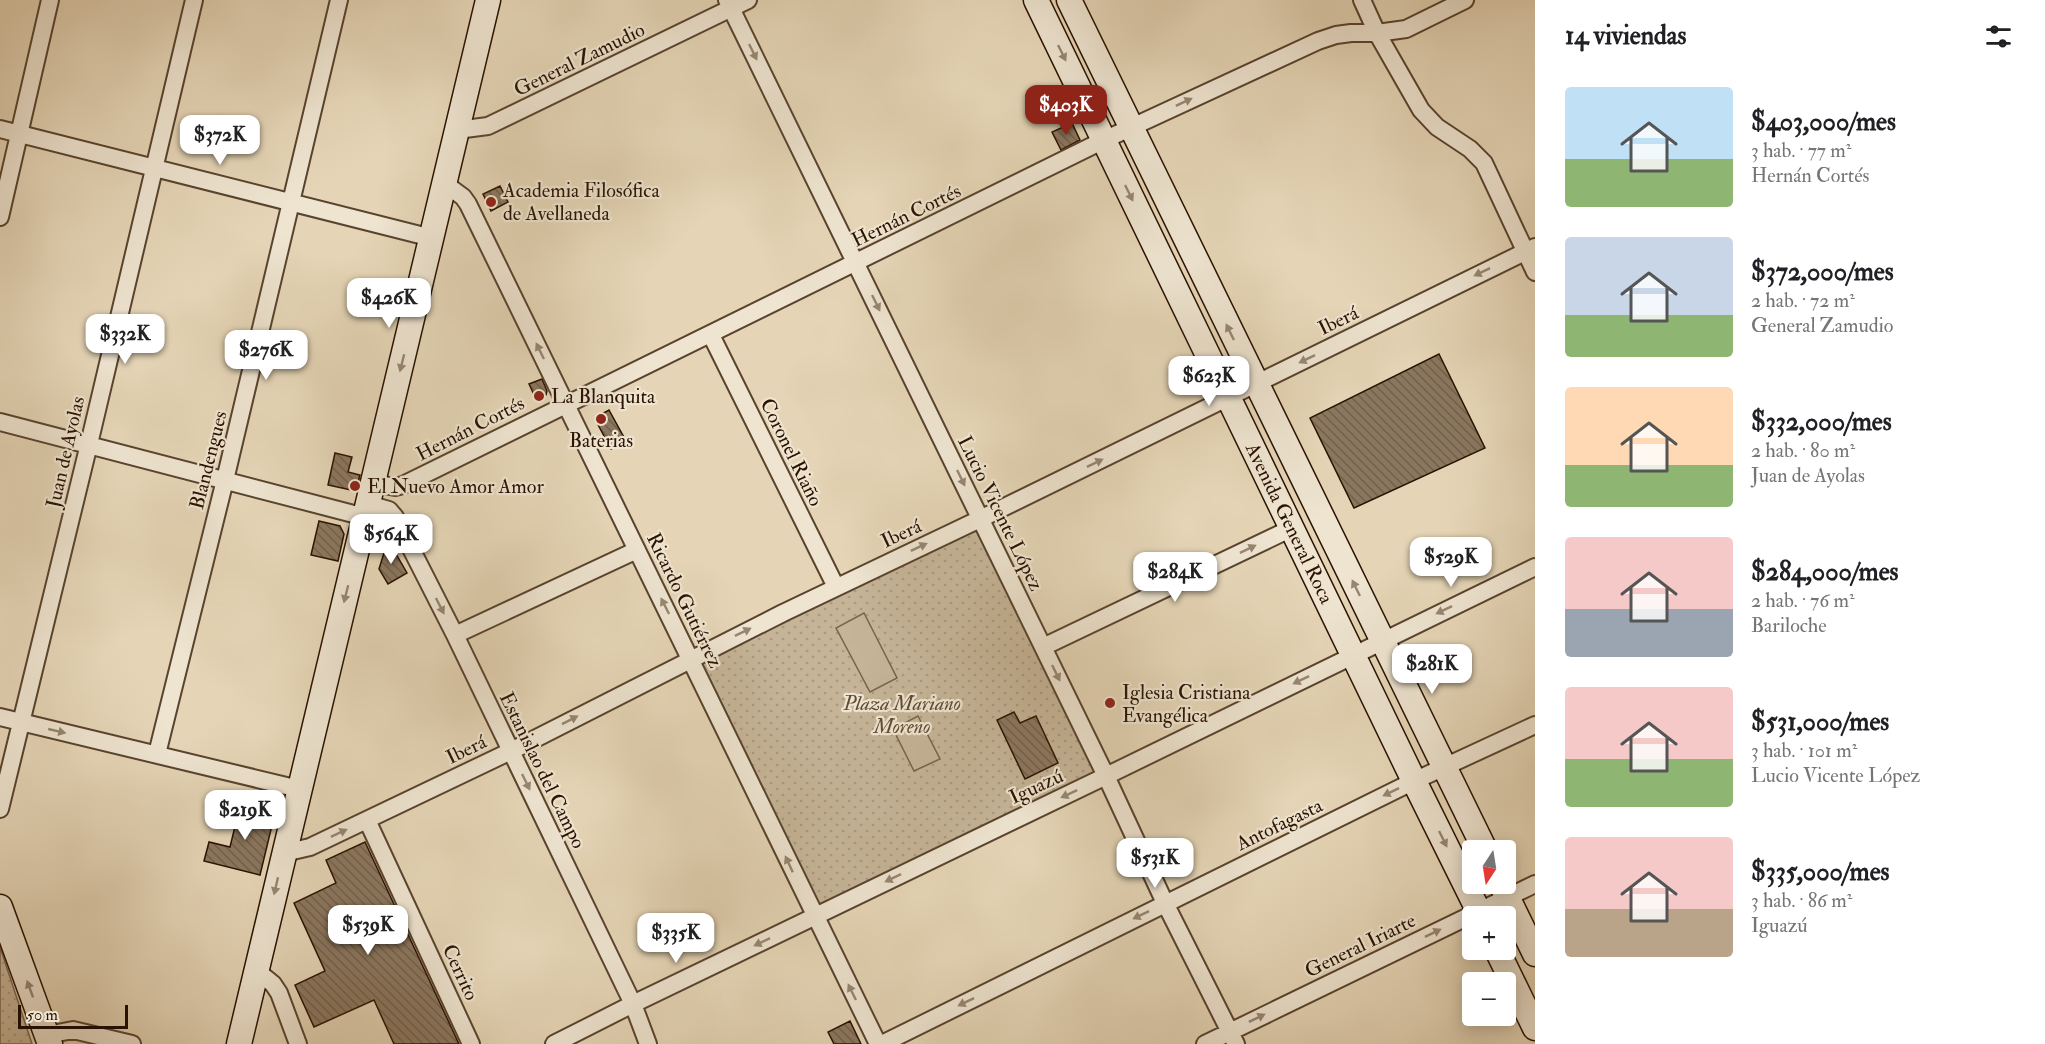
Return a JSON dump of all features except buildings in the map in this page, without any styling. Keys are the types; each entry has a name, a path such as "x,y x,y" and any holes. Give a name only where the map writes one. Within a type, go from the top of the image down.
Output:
{"main road":[{"path":"239,1044 488,0"},
{"name":"Avenida General Roca","path":"1036,0 1475,906"},
{"name":"Avenida General Roca","path":"1069,0 1480,840"},
{"path":"1506,894 1535,954"},
{"path":"0,908 48,1039"},
{"path":"1502,960 1535,1028"}],"street":[{"path":"0,217 50,0"},
{"name":"Juan de Ayolas","path":"0,809 194,0"},
{"name":"Blandengues","path":"157,754 225,480 339,0"},
{"name":"General Zamudio","path":"457,130 488,126 729,4 748,0"},
{"path":"1362,0 1377,33 1421,110 1437,127 1470,149 1484,163 1530,249 1535,272"},
{"name":"Hernán Cortés","path":"369,501 1180,104 1318,41 1336,35 1406,29 1465,0"},
{"name":"Lucio Vicente López","path":"729,4 1106,776 1165,903 1233,1038"},
{"path":"0,129 432,238"},
{"name":"Ricardo Gutiérrez","path":"444,183 463,197 468,204 691,658 814,916 880,1044"},
{"name":"Iberá","path":"284,853 310,847 511,751 691,658 1530,249"},
{"name":"Coronel Riaño","path":"711,335 836,587"},
{"name":"Hernán Cortés","path":"0,422 225,480 369,501 389,510 395,516"},
{"name":"Estanislao del Campo","path":"395,516 633,1004 648,1044"},
{"path":"1043,647 1292,528"},
{"path":"454,635 637,550"},
{"name":"Iguazú","path":"554,1044 1535,567"},
{"path":"0,717 299,789"},
{"name":"Antofagasta","path":"880,1044 1414,781 1535,725"},
{"name":"Cerrito","path":"368,820 471,1044"},
{"name":"General Iriarte","path":"1516,888 1535,884"},
{"name":"General Iriarte","path":"1487,906 1500,894"},
{"name":"General Iriarte","path":"1205,1044 1233,1038 1462,923"},
{"path":"256,971 273,984 279,993 298,1044"},
{"path":"48,1039 73,1030 132,1044"}],"green space":[{"name":"Plaza Mariano Moreno","path":"980,519 1106,776 814,917 691,658"},
{"path":"864,613 897,678 870,692 836,628"},
{"path":"918,716 940,759 914,771 893,729"},
{"path":"0,947 32,1044 0,1044"}],"place":[{"name":"Academia Filosófica de Avellaneda","path":"491,202"},
{"name":"La Blanquita","path":"539,396"},
{"name":"Baterias","path":"601,419"},
{"name":"El Nuevo Amor Amor","path":"355,486"},
{"name":"Iglesia Cristiana Evangélica","path":"1110,703"}]}
